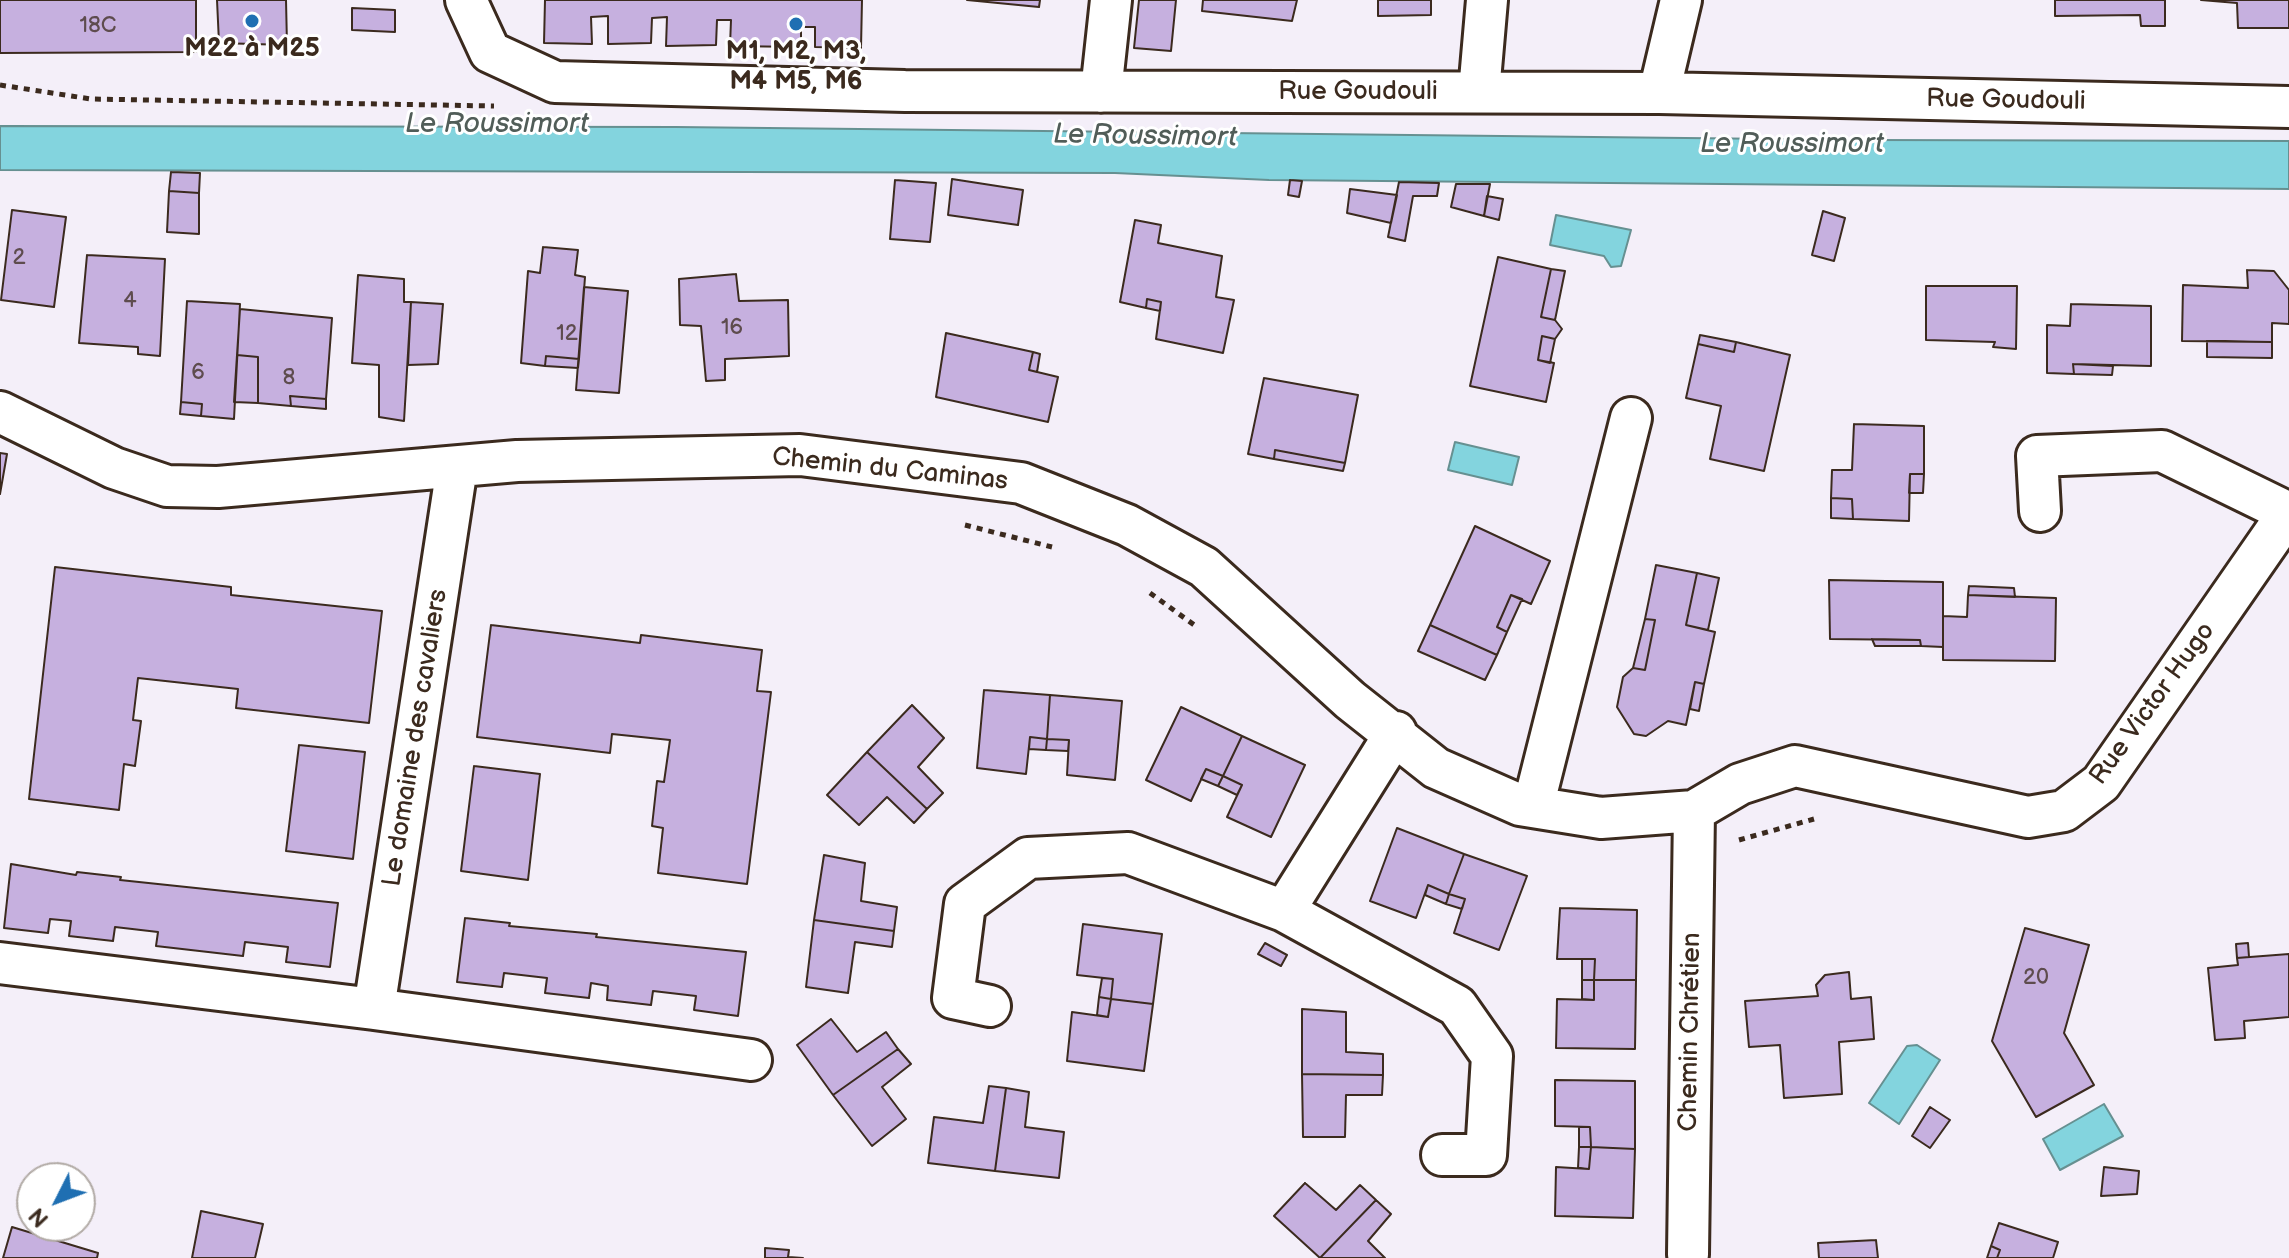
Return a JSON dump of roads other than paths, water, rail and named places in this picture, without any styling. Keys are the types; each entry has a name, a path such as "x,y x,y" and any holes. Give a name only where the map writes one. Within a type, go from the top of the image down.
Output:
{"street":[{"name":"Rue Goudouli","path":"466,0 490,52 555,82 1101,92 1659,93 2289,107"},
{"path":"1101,92 1111,0"},
{"path":"1479,92 1487,0"},
{"path":"1659,93 1681,0"},
{"name":"Chemin du Caminas","path":"0,412 114,468 167,486 218,487 517,461 800,455 1021,483 1127,525 1204,567 1350,700 1396,732 1436,768 1533,807 1601,818 1694,811"},
{"path":"1533,807 1631,418"},
{"path":"2040,511 2037,456 2162,451 2289,513"},
{"name":"Le domaine des cavaliers","path":"374,1009 457,467"},
{"name":"Rue Victor Hugo","path":"1694,811 1740,784 1795,766 2028,817 2064,811 2101,783 2289,513"},
{"path":"1284,911 1396,732"},
{"name":"Chemin Chrétien","path":"1688,1254 1694,811"},
{"path":"990,1006 953,998 965,904 1028,858 1128,853 1284,911 1457,1006 1492,1056 1486,1155 1442,1155"},
{"path":"0,963 751,1060"}],"water":[{"name":"Le Roussimort","path":"0,126 676,127 1869,140 2289,141 2289,189 1269,180 1115,173 0,170"},
{"path":"1556,215 1631,230 1621,266 1611,267 1604,256 1550,245"},
{"path":"1455,442 1519,457 1512,485 1448,470"},
{"path":"1917,1045 1940,1060 1899,1124 1869,1103 1907,1046"},
{"path":"2104,1104 2123,1136 2060,1170 2043,1139"}],"place":[{"name":"M22 à M25","path":"252,21"},
{"name":"M1, M2, M3, M4 M5, M6","path":"796,24"}]}
